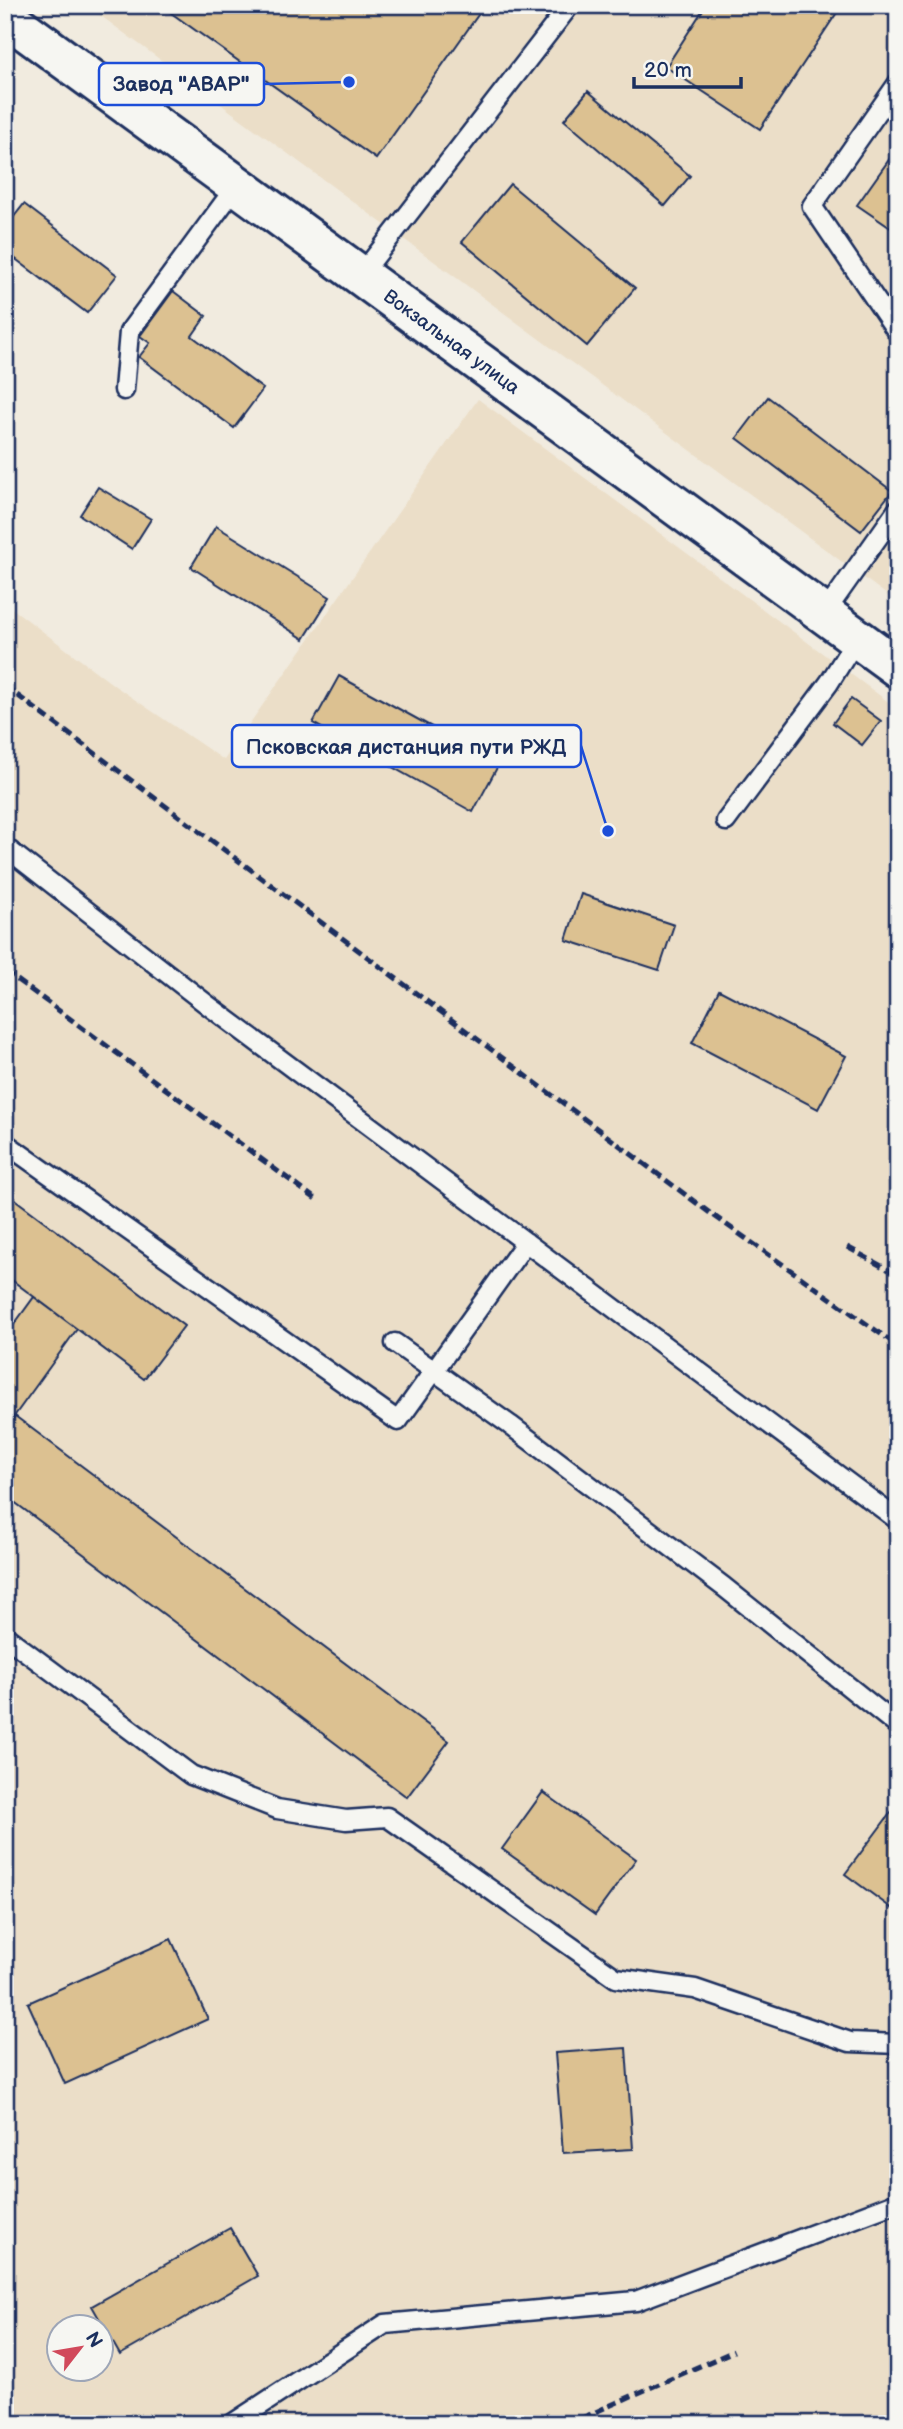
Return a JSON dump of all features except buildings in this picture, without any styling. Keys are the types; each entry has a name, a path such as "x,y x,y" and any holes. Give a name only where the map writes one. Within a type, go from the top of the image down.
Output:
{"main road":[{"name":"Вокзальная улица","path":"5,16 898,667"}],"lane":[{"path":"361,275 570,5"},
{"path":"898,83 812,206 898,333"},
{"path":"124,390 129,332 237,185"},
{"path":"824,614 898,509"},
{"path":"726,821 829,683 857,638"},
{"path":"5,847 209,1006 898,1520"},
{"path":"5,1143 398,1421 526,1242"},
{"path":"395,1343 724,1587 898,1726"},
{"path":"5,1636 191,1775 277,1809 346,1820 387,1817 616,1978 695,1989 850,2042 898,2044"},
{"path":"232,2424 385,2324 636,2301 898,2202"}],"shaded area":[{"path":"86,5 898,5 898,603"},
{"path":"478,399 898,709 898,2424 5,2424 5,603 115,686 224,760"}],"railway":[{"path":"5,686 710,1213 898,1346"},
{"path":"5,971 317,1200"},
{"path":"847,1247 898,1275"},
{"path":"568,2424 734,2351"}],"place":[{"name":"Завод \"АВАР\"","path":"349,82"},
{"name":"Псковская дистанция пути РЖД","path":"608,831"}]}
